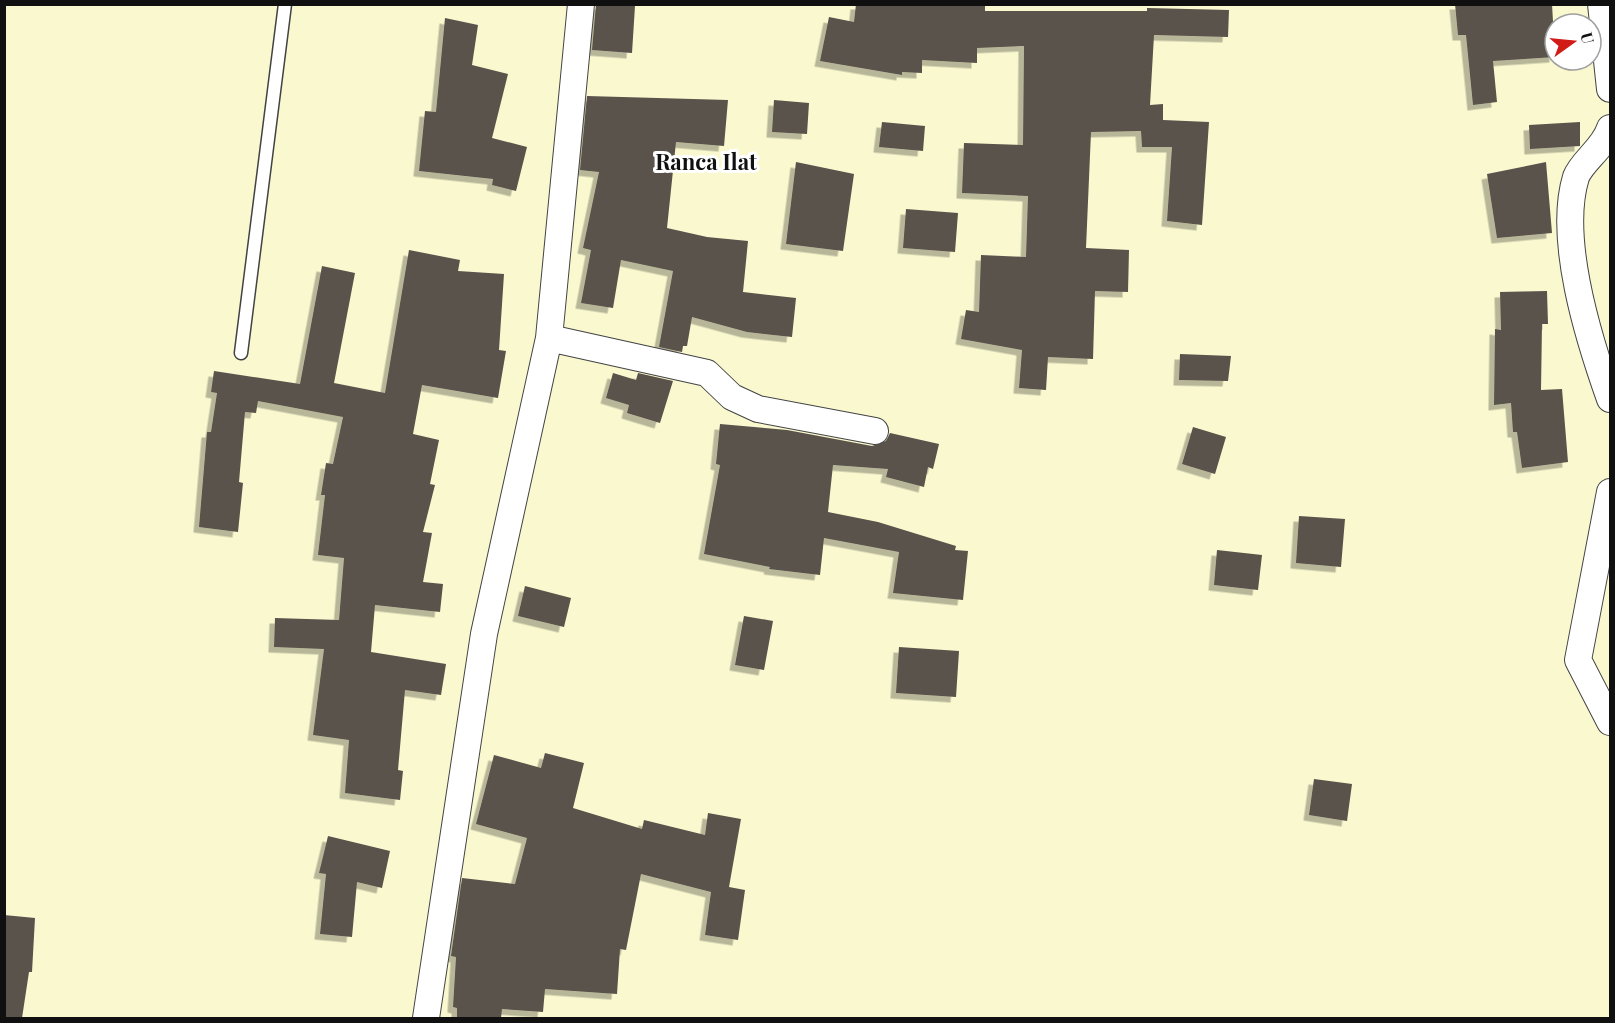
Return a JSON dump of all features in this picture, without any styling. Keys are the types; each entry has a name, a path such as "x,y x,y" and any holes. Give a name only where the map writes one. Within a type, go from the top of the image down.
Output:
{"street":[{"path":"426,1018 484,634 549,338 581,4"},
{"path":"1601,4 1611,89"},
{"path":"1611,128 1608,137 1577,175 1570,212 1577,284 1595,356 1611,399"},
{"path":"549,338 707,374 732,398 758,409 875,431"},
{"path":"1611,492 1578,660 1611,722"}],"lane":[{"path":"241,352 285,4"}],"green space":[{"path":"5,5 1610,5 1610,1018 5,1018"}],"building":[{"path":"596,4 635,6 632,53 592,50"},
{"path":"856,4 985,4 985,11 1147,11 1147,8 1229,10 1228,37 1154,35 1150,105 1163,104 1163,120 1209,122 1202,225 1167,221 1172,147 1142,147 1141,131 1091,132 1086,248 1129,250 1128,292 1095,291 1093,359 1048,357 1046,390 1019,388 1022,350 961,339 966,310 979,312 981,255 1026,257 1028,196 962,193 964,143 1023,145 1024,46 977,48 977,63 922,60 922,73 902,72 902,75 820,61 829,17 854,22"},
{"path":"1455,4 1552,4 1552,12 1543,12 1543,58 1493,61 1497,102 1473,105 1466,35 1458,35"},
{"path":"445,18 478,25 472,65 508,74 492,138 527,147 516,191 492,185 493,179 419,171 425,111 436,112"},
{"path":"587,96 728,100 724,146 676,142 667,228 707,237 748,241 743,292 796,298 792,337 747,332 692,317 687,346 683,346 682,352 659,347 673,271 621,260 613,308 581,303 591,250 583,248 599,172 580,170"},
{"path":"774,100 809,103 807,134 772,132"},
{"path":"882,122 925,126 923,151 879,147"},
{"path":"1580,122 1580,146 1530,149 1529,125"},
{"path":"796,162 854,174 843,251 786,244"},
{"path":"1546,162 1552,233 1497,238 1487,174"},
{"path":"906,209 958,213 955,252 903,248"},
{"path":"409,250 460,260 458,271 504,274 499,350 506,351 498,398 422,385 413,434 439,440 430,484 435,485 423,532 432,533 423,582 443,584 440,612 375,605 371,652 446,664 441,695 405,690 398,770 403,771 400,800 345,793 349,740 313,735 324,649 274,647 275,618 339,620 344,558 318,555 325,495 321,495 326,463 333,464 343,417 258,401 256,413 245,412 239,482 243,483 238,532 199,527 207,432 211,432 217,393 211,392 214,371 300,384 322,266 355,273 334,383 385,393"},
{"path":"1547,291 1548,324 1542,324 1541,390 1562,389 1568,462 1522,468 1517,432 1513,432 1511,403 1494,405 1495,329 1501,330 1500,292"},
{"path":"1180,354 1231,356 1228,381 1179,380"},
{"path":"613,373 636,380 638,373 673,381 660,423 627,413 629,405 606,398"},
{"path":"720,424 787,430 872,446 886,441 890,433 939,444 933,469 928,467 924,487 886,477 888,469 833,465 828,512 878,522 956,546 955,550 968,551 963,600 893,593 899,552 824,538 820,575 769,569 770,567 704,554 720,465 716,464"},
{"path":"1193,427 1226,437 1215,474 1182,464"},
{"path":"1299,516 1345,519 1341,567 1296,563"},
{"path":"1217,550 1262,555 1258,590 1214,585"},
{"path":"525,586 571,598 564,627 518,616"},
{"path":"744,616 773,621 764,670 735,665"},
{"path":"899,647 959,651 956,697 896,693"},
{"path":"545,753 584,763 573,808 642,829 644,820 705,835 708,813 741,819 729,887 745,890 738,940 705,935 711,892 641,874 626,950 620,949 617,994 545,989 543,1012 502,1009 501,1018 457,1018 457,1008 453,1007 456,957 451,956 462,878 515,884 527,838 476,824 494,755 541,768"},
{"path":"1314,779 1352,784 1347,821 1309,815"},
{"path":"328,836 390,851 382,888 357,882 352,937 320,934 326,874 319,873"},
{"path":"4,915 35,918 32,972 29,972 22,1018 4,1018"}],"district":[{"name":"Ranca Ilat","path":"706,161"}]}
